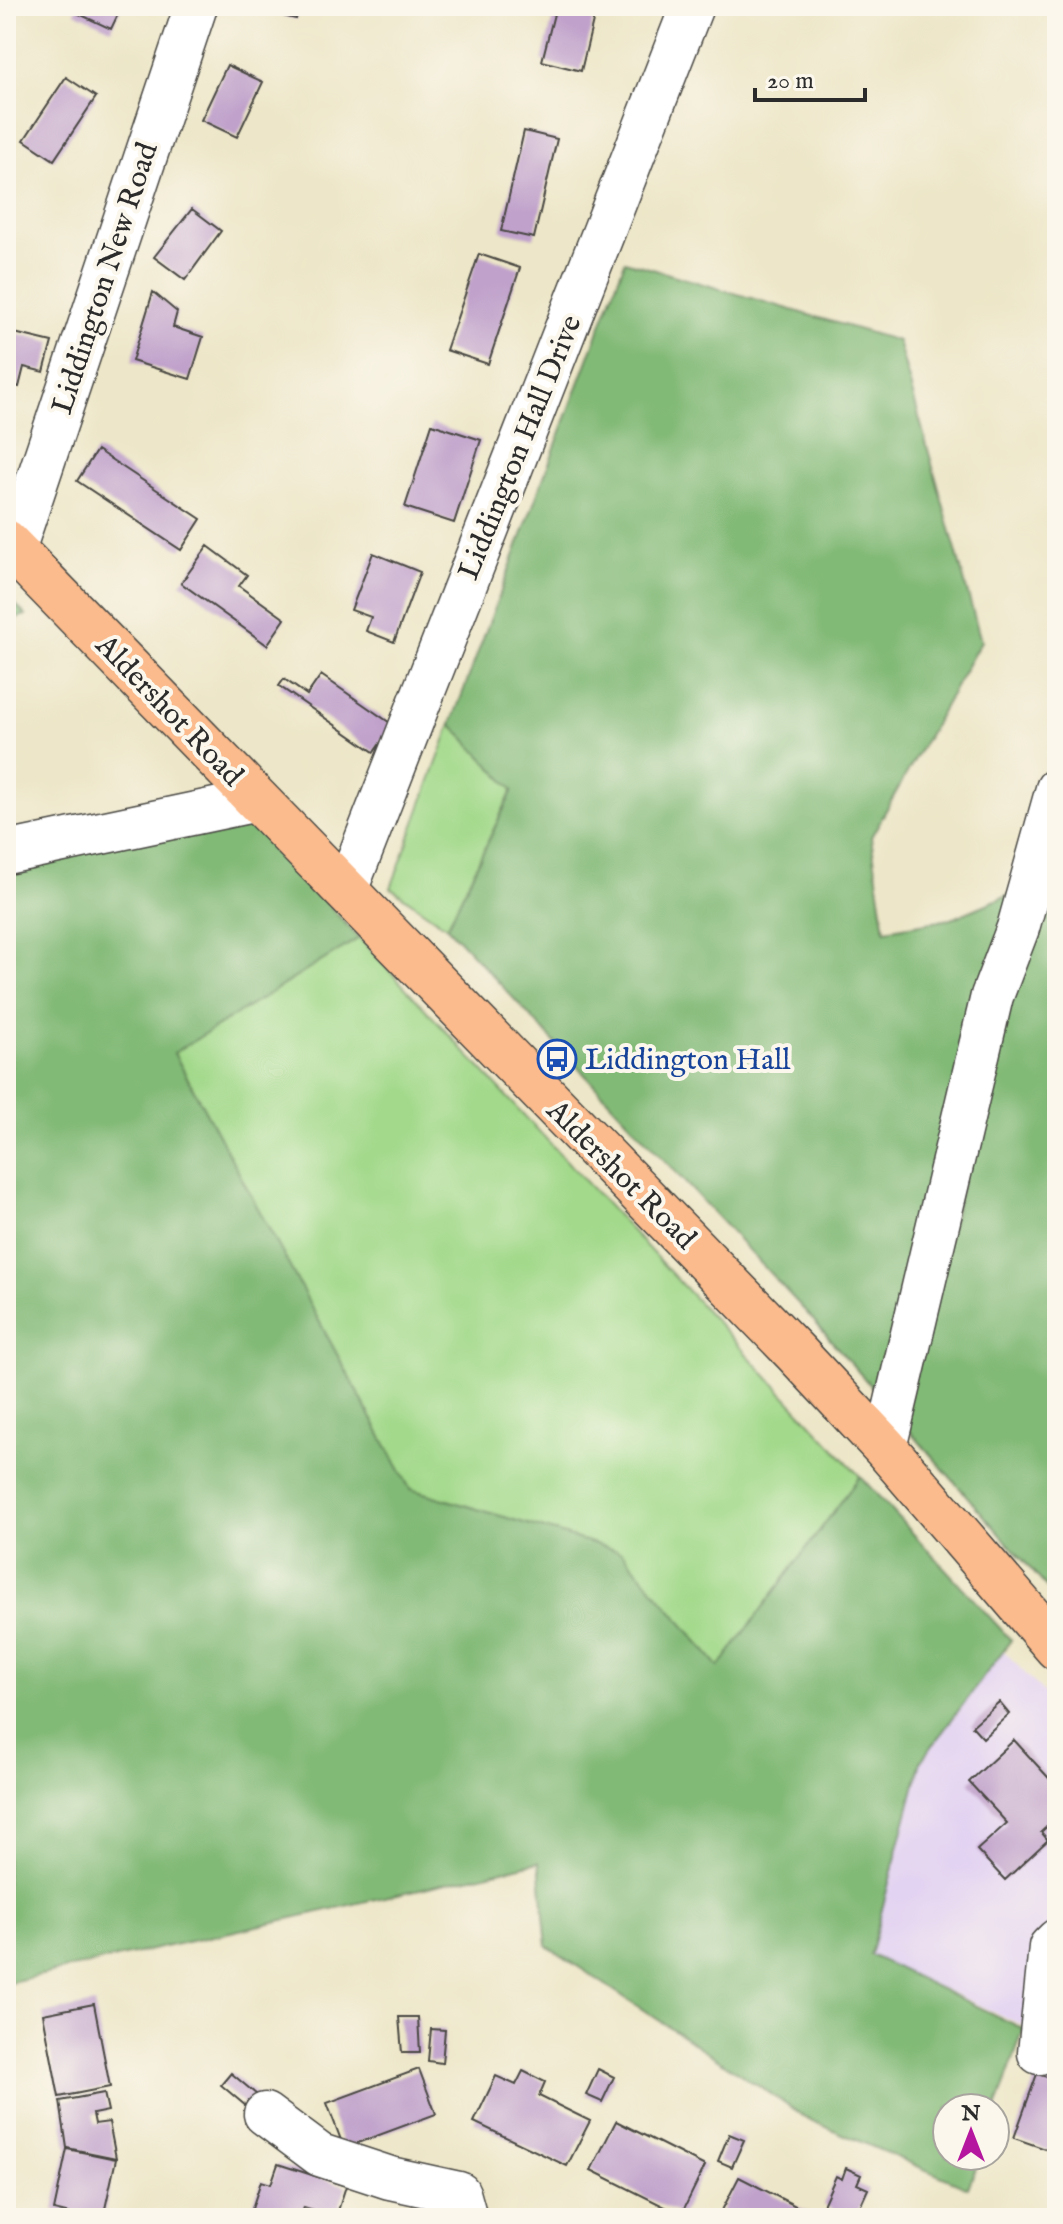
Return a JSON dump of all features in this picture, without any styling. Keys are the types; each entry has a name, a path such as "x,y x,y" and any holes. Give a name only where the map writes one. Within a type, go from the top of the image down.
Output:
{"main road":[{"name":"Aldershot Road","path":"10,546 347,888 885,1448 1057,1648"}],"street":[{"name":"Liddington New Road","path":"10,546 196,6"},
{"name":"Liddington Hall Drive","path":"347,888 692,6"},
{"path":"885,1448 992,996 1018,928 1057,789"},
{"path":"6,853 258,800"},
{"path":"1039,2053 1050,1947 1057,1940"},
{"path":"265,2114 320,2155 390,2178 459,2193 466,2218"}],"shaded area":[{"path":"1003,1650 1057,1707 1057,2041 870,1955 921,1761"}],"green space":[{"path":"625,261 898,341 981,641 871,837 885,930 951,919 1018,891 889,1407 808,1314 447,927 513,790 451,724"},
{"path":"6,595 26,615 6,621"},
{"path":"451,724 513,789 447,927 391,888"},
{"path":"250,820 359,938 174,1053 410,1489 622,1552 719,1667 860,1476 1011,1640 921,1761 870,1955 1024,2029 1002,2092 931,2092 931,2172 974,2172 968,2188 808,2119 547,1946 539,1862 6,1983 6,865"},
{"path":"1057,885 1057,1599 901,1421 1037,895"},
{"path":"359,938 860,1476 719,1667 621,1552 410,1489 173,1053"}],"building":[{"path":"78,6 122,6 111,29 75,12"},
{"path":"258,6 299,6 296,19 257,10"},
{"path":"556,6 594,17 581,71 542,61"},
{"path":"227,65 263,82 237,137 201,120"},
{"path":"66,77 96,97 54,160 24,140"},
{"path":"524,131 557,139 534,238 501,231"},
{"path":"192,209 221,231 185,280 154,257"},
{"path":"479,254 520,268 488,364 446,350"},
{"path":"153,292 177,312 173,327 203,337 190,379 132,361"},
{"path":"6,331 52,342 44,372 24,367 19,387 6,384"},
{"path":"432,424 481,440 454,523 405,507"},
{"path":"97,450 201,519 181,550 77,481"},
{"path":"208,546 247,575 239,586 285,619 267,645 181,583"},
{"path":"373,553 420,572 394,642 366,631 371,617 351,610"},
{"path":"321,675 393,725 374,752 279,686 284,679 307,695"},
{"path":"999,1702 1009,1714 983,1738 972,1726"},
{"path":"1014,1740 1057,1787 1057,1817 1041,1832 1048,1840 1005,1880 977,1850 1007,1823 969,1782"},
{"path":"94,2004 110,2087 59,2097 43,2014"},
{"path":"399,2017 418,2017 420,2053 402,2053"},
{"path":"431,2029 445,2030 442,2063 428,2061"},
{"path":"419,2069 436,2114 344,2148 327,2103"},
{"path":"598,2069 614,2077 602,2102 586,2095"},
{"path":"523,2071 545,2082 539,2096 590,2121 567,2166 474,2122 496,2076 516,2085"},
{"path":"231,2073 269,2105 259,2117 221,2085"},
{"path":"1037,2074 1057,2080 1057,2153 1014,2138"},
{"path":"104,2093 108,2111 93,2114 95,2124 109,2122 116,2158 67,2148 60,2101"},
{"path":"616,2121 705,2166 681,2215 591,2170"},
{"path":"729,2134 744,2140 732,2167 718,2161"},
{"path":"67,2149 116,2159 103,2218 69,2218 70,2214 54,2210"},
{"path":"278,2164 346,2186 336,2217 304,2207 301,2218 249,2218 261,2181 271,2184"},
{"path":"846,2168 861,2175 857,2184 868,2189 855,2218 835,2218 838,2212 823,2205 836,2176 842,2179"},
{"path":"739,2177 819,2218 718,2218"}],"place":[{"name":"Liddington Hall","path":"557,1059"}]}
